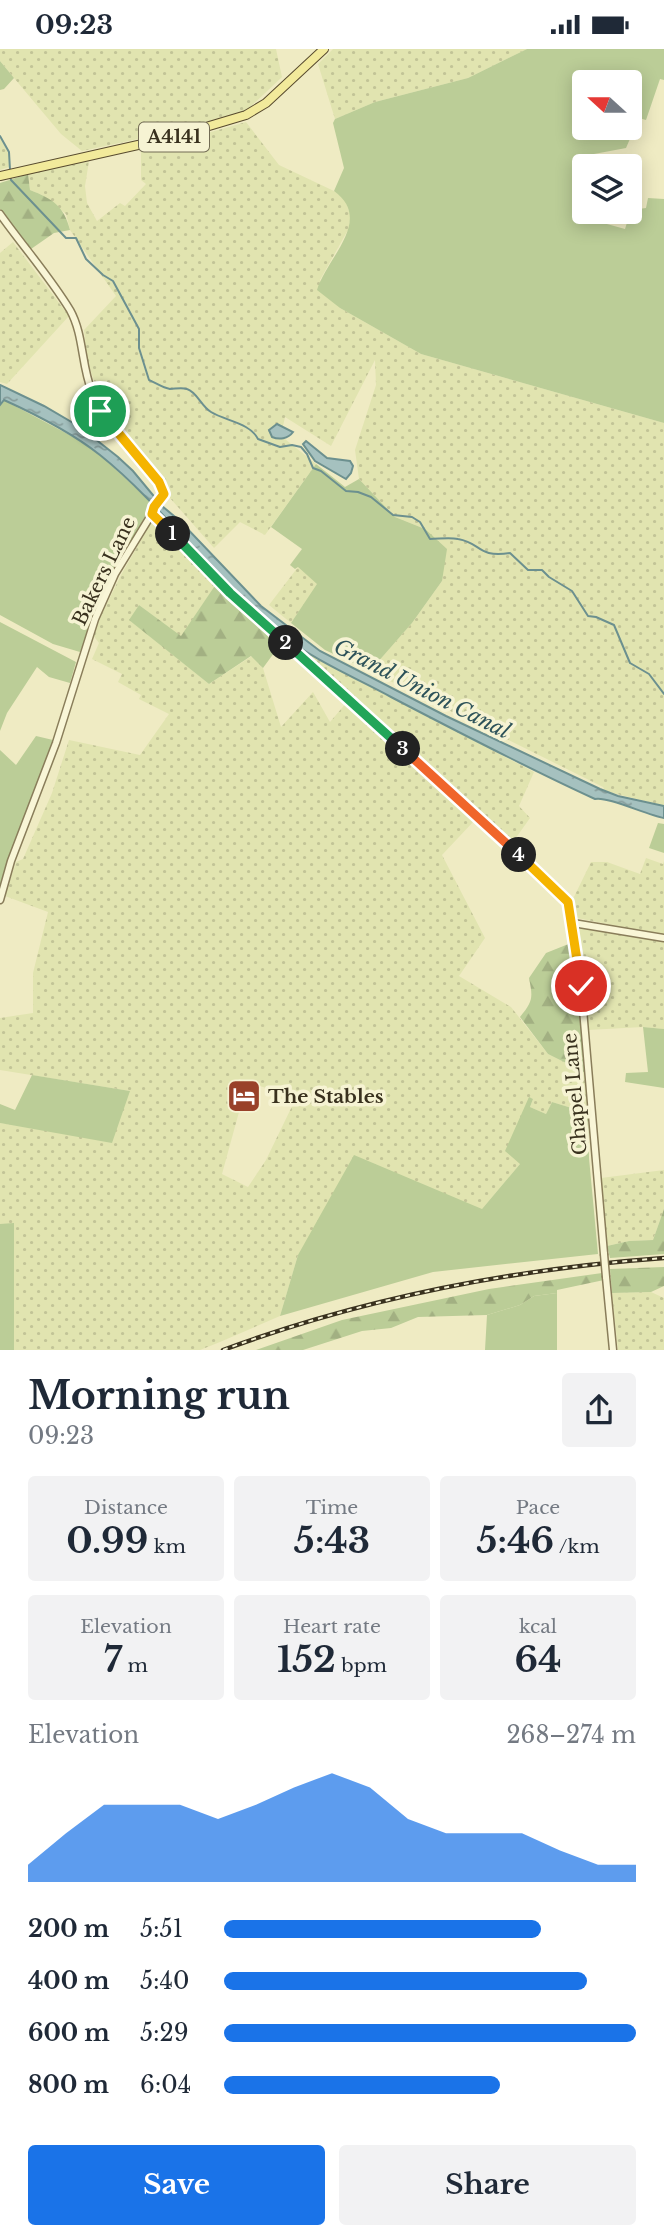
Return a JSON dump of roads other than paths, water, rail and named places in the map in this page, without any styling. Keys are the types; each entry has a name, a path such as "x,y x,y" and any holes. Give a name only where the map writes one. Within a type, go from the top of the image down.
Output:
{"main road":[{"name":"A4141","path":"0,176 169,138 246,115 266,103 324,49"}],"street":[{"name":"Bakers Lane","path":"0,214 70,310 80,332 88,381 100,411 159,482 164,494 116,574 90,631 56,743 0,900"},
{"name":"Chapel Lane","path":"153,511 230,593 566,898 573,923 587,1048 613,1350"},
{"path":"573,923 664,938"}],"water":[{"path":"0,385 80,427 118,457 162,506 180,521 261,606 320,651 446,716 600,789 618,796 664,806 664,818 608,800 595,799 306,652 257,613 147,498 100,455 66,431 29,412 4,400 0,405"},
{"path":"277,424 293,432 283,438 272,437 269,430"},
{"path":"306,441 327,458 350,461 353,466 351,473 346,479 315,461 303,444"}],"waterway":[{"path":"0,136 9,152 10,170"},
{"path":"10,176 66,238 76,238 86,259 113,281 139,329 139,348 149,380 170,389 183,388 190,391 211,412 244,426 258,439 280,447 301,447 313,468 321,471 346,491 371,497 393,515 412,517 420,522 430,539 458,539 485,552 510,553 528,570 542,570 572,591 588,616 614,625 630,663 649,674 664,694"}],"railway":[{"path":"223,1350 330,1315 440,1289 552,1270 664,1258"}],"place":[{"name":"The Stables","path":"244,1096"}],"water label":[{"name":"Grand Union Canal","path":"422,689"}]}
